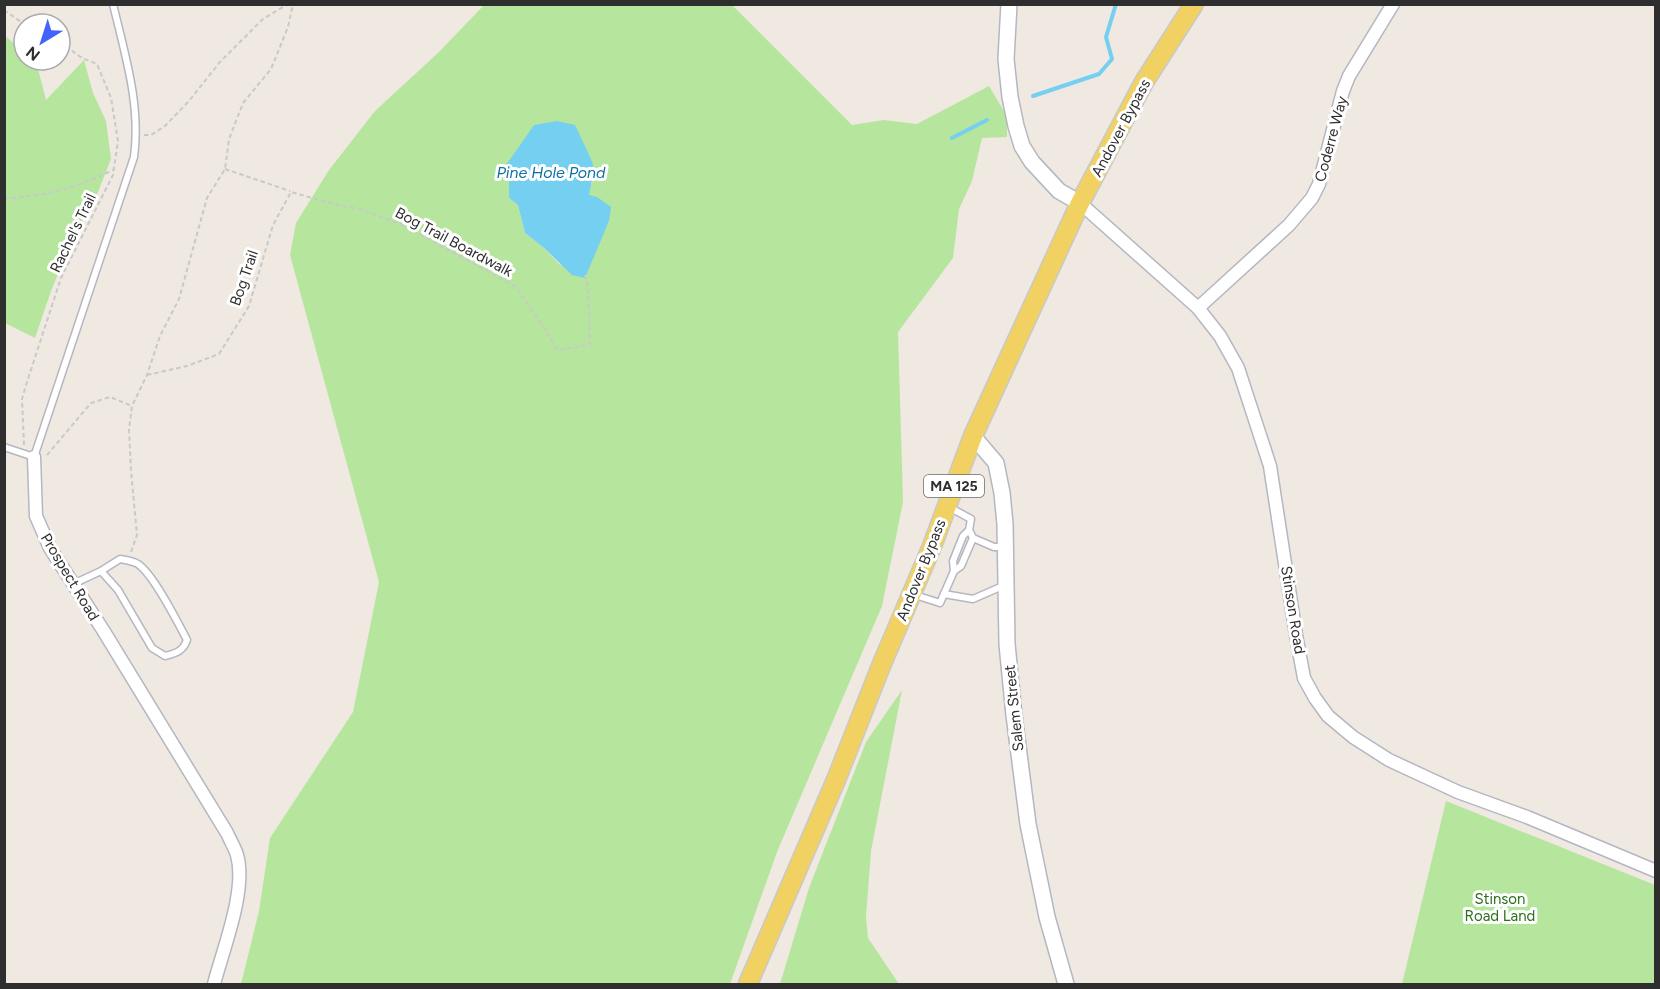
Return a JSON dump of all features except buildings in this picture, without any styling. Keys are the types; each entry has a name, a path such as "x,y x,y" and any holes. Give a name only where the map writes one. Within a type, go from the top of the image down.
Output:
{"main road":[{"name":"Andover Bypass","path":"748,984 836,780 973,436 1080,203 1144,82 1194,4"}],"street":[{"path":"1009,4 1005,59 1016,126 1022,146 1032,162 1059,191 1080,203"},
{"name":"Coderre Way","path":"1198,308 1289,225 1312,198 1319,184 1349,76 1393,4"},
{"name":"Stinson Road","path":"1080,203 1198,308 1220,336 1238,368 1270,466 1304,678 1328,716 1353,737 1389,760 1458,792 1527,817 1656,871"},
{"name":"Salem Street","path":"973,436 996,463 1002,493 1006,547 1007,644 1028,824 1047,917 1066,984"},
{"name":"Prospect Road","path":"31,460 36,516 50,548 227,833 237,855 238,897 214,984"}],"lane":[{"name":"Prospect Road","path":"31,460 134,157 137,134 135,104 113,4"},
{"path":"4,447 31,460"},
{"path":"912,594 940,603 954,571 953,561 963,536 969,530 971,519 947,506"},
{"path":"969,530 973,538 994,547 1006,547"},
{"path":"954,571 961,566 973,538"},
{"path":"73,584 120,559 137,563 150,575 187,640 184,647 177,653 165,656 152,648 118,590 101,571"},
{"path":"944,594 973,599 1006,585"}],"path":[{"path":"115,133 151,135 165,126 189,101 220,62 263,19 288,4"},
{"path":"129,561 137,535 129,429 132,406 147,375 160,336 179,299 207,198 225,169 230,139 243,103 271,69 288,27 293,4"},
{"name":"Rachel's Trail","path":"31,460 25,438 22,399 62,278 82,233 98,206 113,170 117,141 111,98 97,64 72,51"},
{"path":"225,169 291,192"},
{"path":"4,199 45,195 86,183 113,170"},
{"name":"Bog Trail Boardwalk","path":"291,192 337,205 360,208 404,225 516,287 557,350 590,345 588,287 585,275"},
{"name":"Bog Trail","path":"147,375 187,366 219,354 249,306 273,225 291,192"},
{"path":"31,460 91,403 110,397 132,406"}],"green space":[{"path":"485,4 732,5 852,125 884,120 917,124 989,86 1007,116 1007,137 982,138 972,181 959,209 953,258 898,332 903,502 882,606 777,852 730,984 241,984 259,911 270,838 353,712 379,582 290,255 296,223 329,170 375,111 438,53","holes":["584,146 593,170 588,195 609,221 597,246 560,265 543,247 525,233 518,205 509,198 509,176"]},
{"path":"4,35 12,42 12,72 39,72 46,100 84,60 93,93 106,121 111,159 96,197 76,230 35,338 5,323"},
{"path":"902,690 871,851 866,917 868,938 899,984 780,984 809,888 866,742"},
{"name":"Stinson Road Land","path":"1446,801 1655,885 1655,984 1402,984"}],"water":[{"name":"Pine Hole Pond","path":"557,121 575,125 594,170 589,195 597,197 611,207 609,221 585,278 572,275 525,233 518,205 509,198 509,176 506,165 534,125"}],"waterway":[{"path":"1033,96 1099,74 1112,59 1106,37 1116,4"},
{"path":"952,138 987,120"}]}
